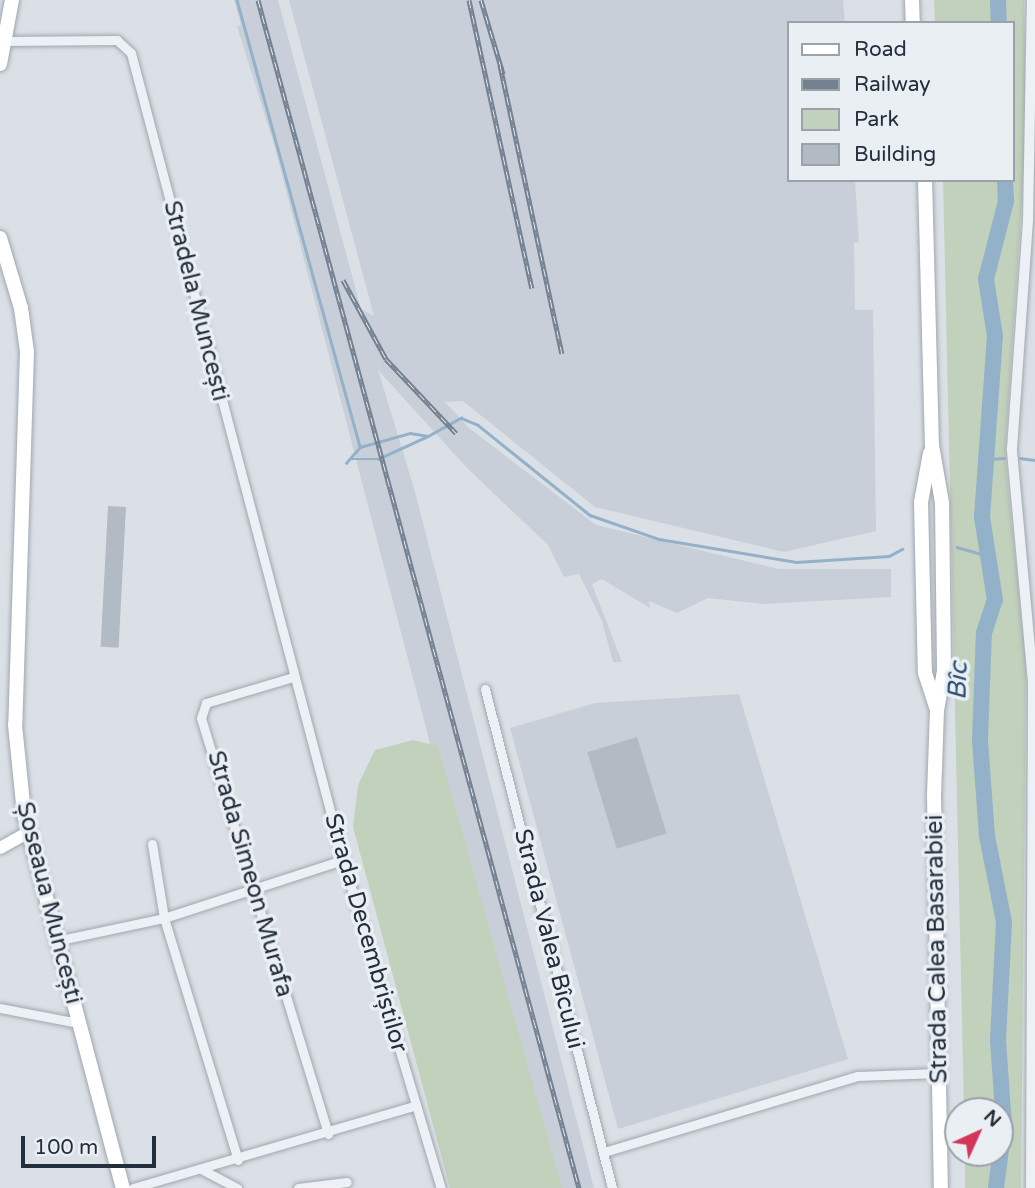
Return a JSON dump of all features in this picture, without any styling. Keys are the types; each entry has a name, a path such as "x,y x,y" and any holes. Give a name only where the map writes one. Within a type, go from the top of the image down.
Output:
{"main road":[{"path":"0,64 12,0"},
{"path":"912,0 913,21"},
{"name":"Strada Calea Basarabiei","path":"925,182 932,445 942,503 944,634 936,709 942,1188"},
{"name":"Șoseaua Muncești","path":"0,239 21,308 27,352 15,726 27,833 123,1188"},
{"name":"Strada Calea Basarabiei","path":"932,445 921,502 925,673 936,709"},
{"path":"921,502 942,503"},
{"path":"925,633 933,639 944,634"},
{"path":"0,848 27,833"}],"street":[{"path":"1031,1188 1033,682 1012,449 1028,222 1032,0"},
{"name":"Stradela Muncești","path":"4,41 117,40 131,53 293,677"},
{"name":"Strada Decembriștilor","path":"293,677 343,860 441,1188"},
{"name":"Strada Simeon Murafa","path":"293,677 206,703 201,712 328,1134"},
{"name":"Strada Valea Bîcului","path":"485,689 612,1188"},
{"path":"152,844 164,918 238,1160"},
{"path":"56,941 164,918 252,887 343,860"},
{"path":"0,1008 78,1023"},
{"path":"604,1152 857,1076 939,1073"},
{"path":"133,1188 328,1134 415,1105"},
{"path":"201,1169 237,1188"},
{"path":"298,1188 347,1181"}],"shaded area":[{"path":"234,0 278,0 361,309 374,316 289,0 843,0 845,21 786,21 786,182 855,182 859,242 854,243 855,310 873,310 876,531 784,552 595,507 463,401 445,402 469,428 596,525 779,569 891,569 891,597 763,604 708,598 677,613 649,601 650,608 602,579 592,584 622,662 613,662 602,621 579,574 564,577 548,545 467,468 378,370 414,488 594,1188 552,1188 491,978 275,148 237,26 241,25"},
{"path":"739,694 848,1059 618,1129 510,728 595,703"}],"green space":[{"path":"934,0 1024,0 1026,140 1005,453 1026,667 1021,1188 965,1188 965,1167 1014,1167 1014,1097 964,1097 943,182 1014,182 1014,21 935,21"},
{"path":"413,740 438,746 562,1188 450,1188 353,827 358,785 375,750"}],"building":[{"path":"108,506 126,507 119,648 101,647"},
{"path":"637,737 667,834 617,849 587,752"}],"waterway":[{"path":"237,0 360,447 410,433 428,436 461,418 478,425 590,515 659,539 796,562 889,556 902,549"},
{"name":"Bîc","path":"998,0 999,21"},
{"name":"Bîc","path":"996,1188 1004,1126 998,1040 1004,922 987,836 980,740 984,633 995,600 982,517 995,336 986,279 1006,201 1005,182"},
{"path":"351,459 378,459 426,437"},
{"path":"346,463 360,447"},
{"path":"990,459 1004,458"},
{"path":"1020,458 1035,460"},
{"path":"957,547 985,555"}],"railway":[{"path":"258,0 579,1188"},
{"path":"469,0 532,288"},
{"path":"481,0 503,74"},
{"path":"500,65 562,353"},
{"path":"343,280 386,359 456,433"}]}
